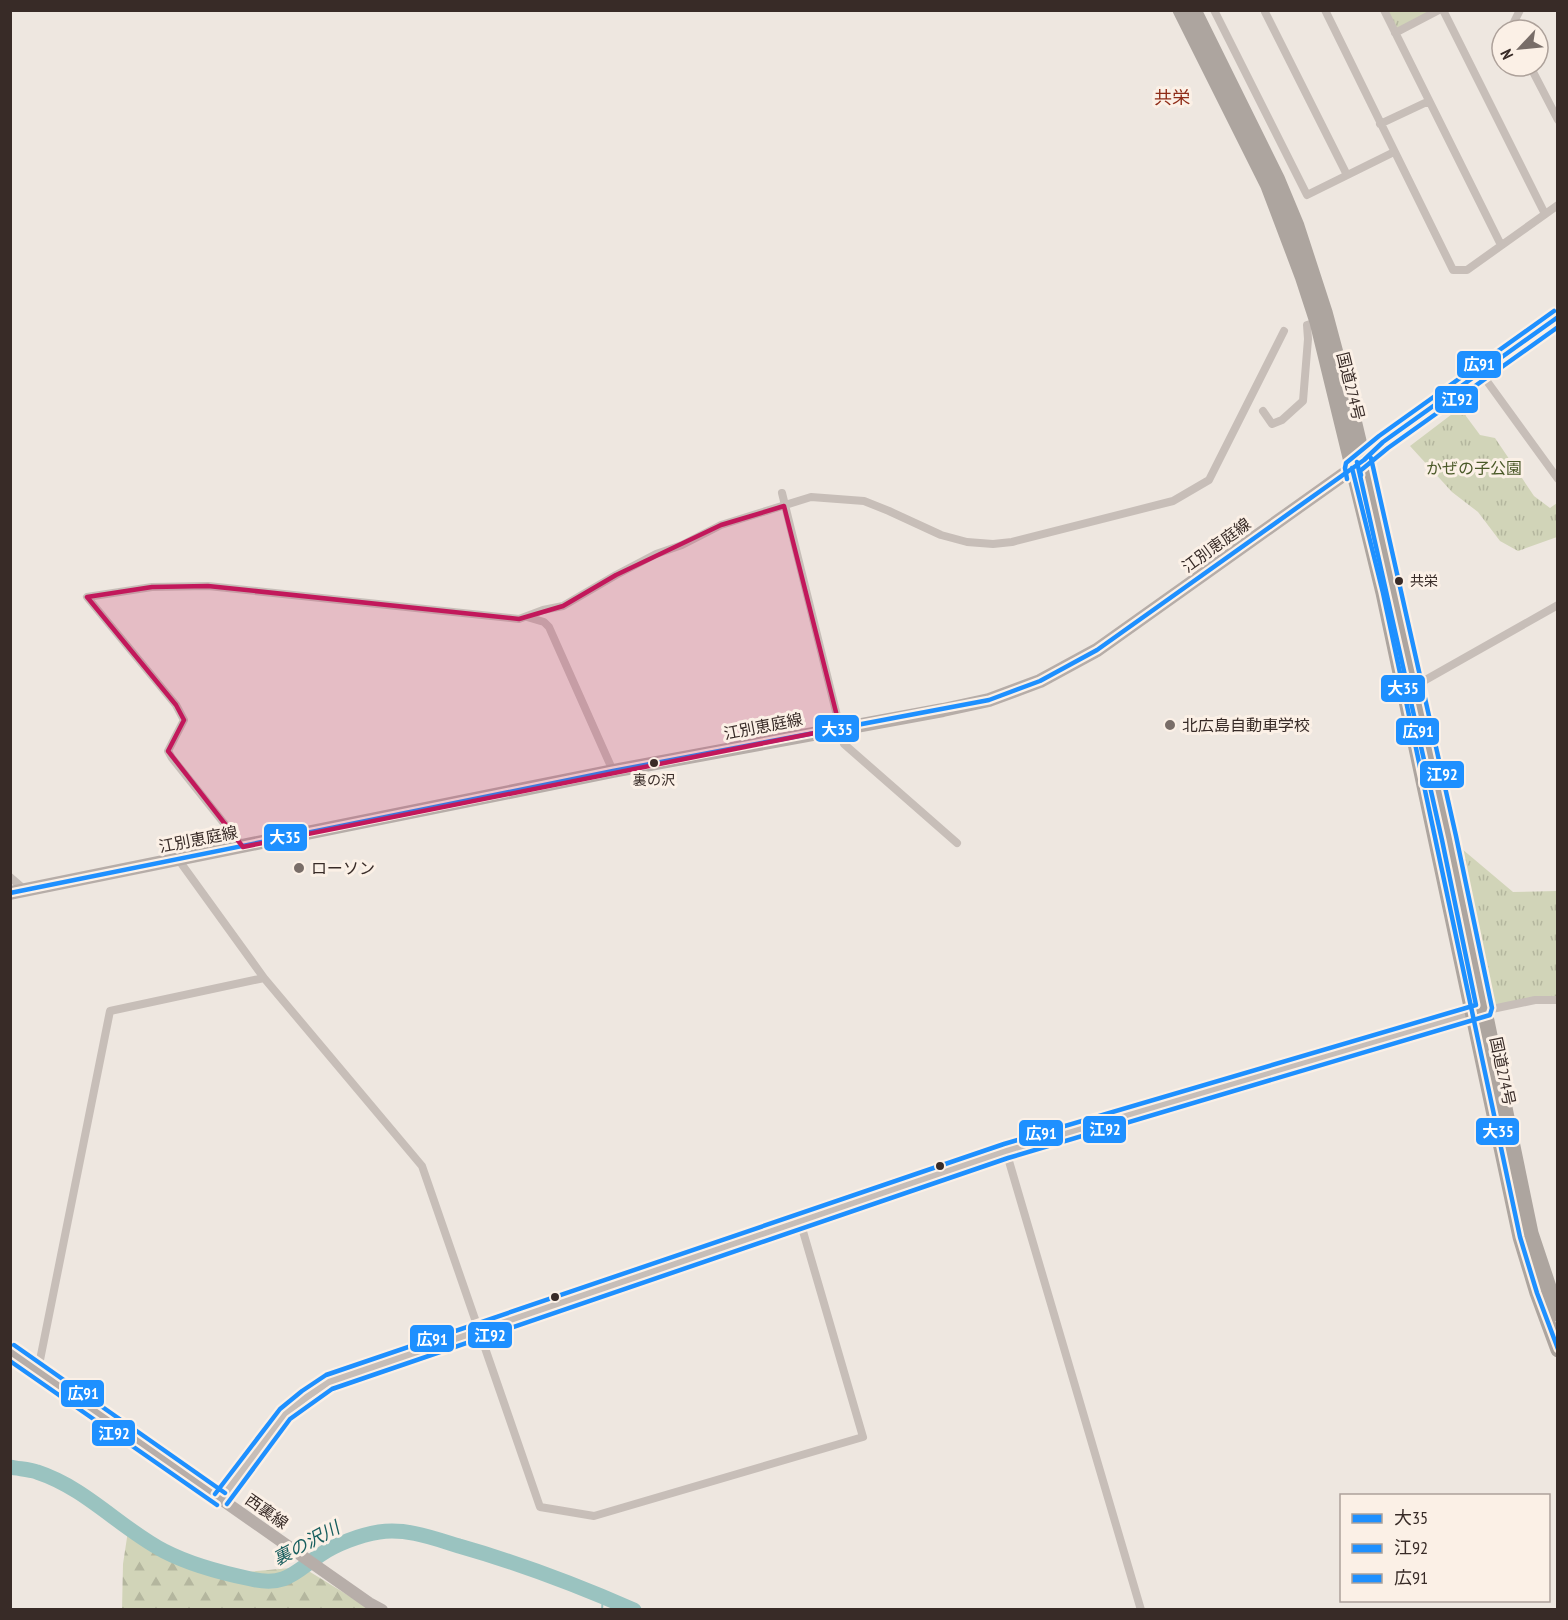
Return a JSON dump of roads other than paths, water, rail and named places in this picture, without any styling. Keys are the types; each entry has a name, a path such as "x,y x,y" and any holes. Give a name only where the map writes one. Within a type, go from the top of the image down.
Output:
{"highway":[{"name":"国道274号","path":"1180,10 1268,186 1317,322 1358,464"},
{"name":"国道274号","path":"1194,10 1277,178 1297,226 1325,312 1383,593 1410,688 1479,1012 1531,1233 1557,1314"},
{"name":"国道274号","path":"1479,1012 1520,1237 1536,1293 1557,1350"}],"main road":[{"name":"江別恵庭線","path":"10,893 613,771 989,700 1040,681 1097,650 1358,464 1383,442 1557,317"}],"street":[{"path":"1214,10 1307,195 1394,152"},
{"path":"1266,10 1347,175"},
{"path":"1325,10 1453,270 1467,270 1557,205"},
{"path":"1384,10 1501,245"},
{"path":"1395,33 1441,10 1545,214"},
{"path":"1536,78 1557,120"},
{"path":"1380,124 1429,101"},
{"path":"1263,411 1272,424 1282,420 1303,401 1307,325 1317,322"},
{"path":"243,847 168,751 184,720 176,705 87,597 152,587 208,586 519,619 543,610 563,606 656,554 682,545 721,525 811,497 864,501 941,535 967,543 1012,542 1173,501 1209,480 1284,331"},
{"path":"1481,373 1557,479"},
{"path":"782,493 844,744 957,843"},
{"path":"1410,688 1557,605"},
{"path":"526,617 544,622 549,627 613,771"},
{"path":"178,859 264,978 422,1166 540,1507 594,1516 863,1437 800,1221"},
{"path":"10,877 25,890"},
{"path":"38,1370 110,1011 264,978"},
{"path":"221,1499 285,1414 329,1382 1006,1150 1479,1012 1535,1000 1557,1000"},
{"path":"1006,1150 1141,1610"},
{"name":"西裏線","path":"10,1351 382,1610"}],"waterway":[{"name":"裏の沢川","path":"10,1467 31,1470 55,1479 87,1498 148,1542 174,1556 240,1577 263,1581 281,1580 296,1573 326,1551 348,1540 379,1532 400,1531 430,1537 504,1560 569,1583 634,1610"},
{"path":"602,1610 603,1596"}],"place":[{"name":"共栄","path":"1399,581"},
{"name":"北広島自動車学校","path":"1170,725"},
{"name":"裏の沢","path":"654,763"},
{"name":"ローソン","path":"299,868"}],"district":[{"name":"共栄","path":"1172,97"}],"park label":[{"name":"かぜの子公園","path":"1474,468"}]}
